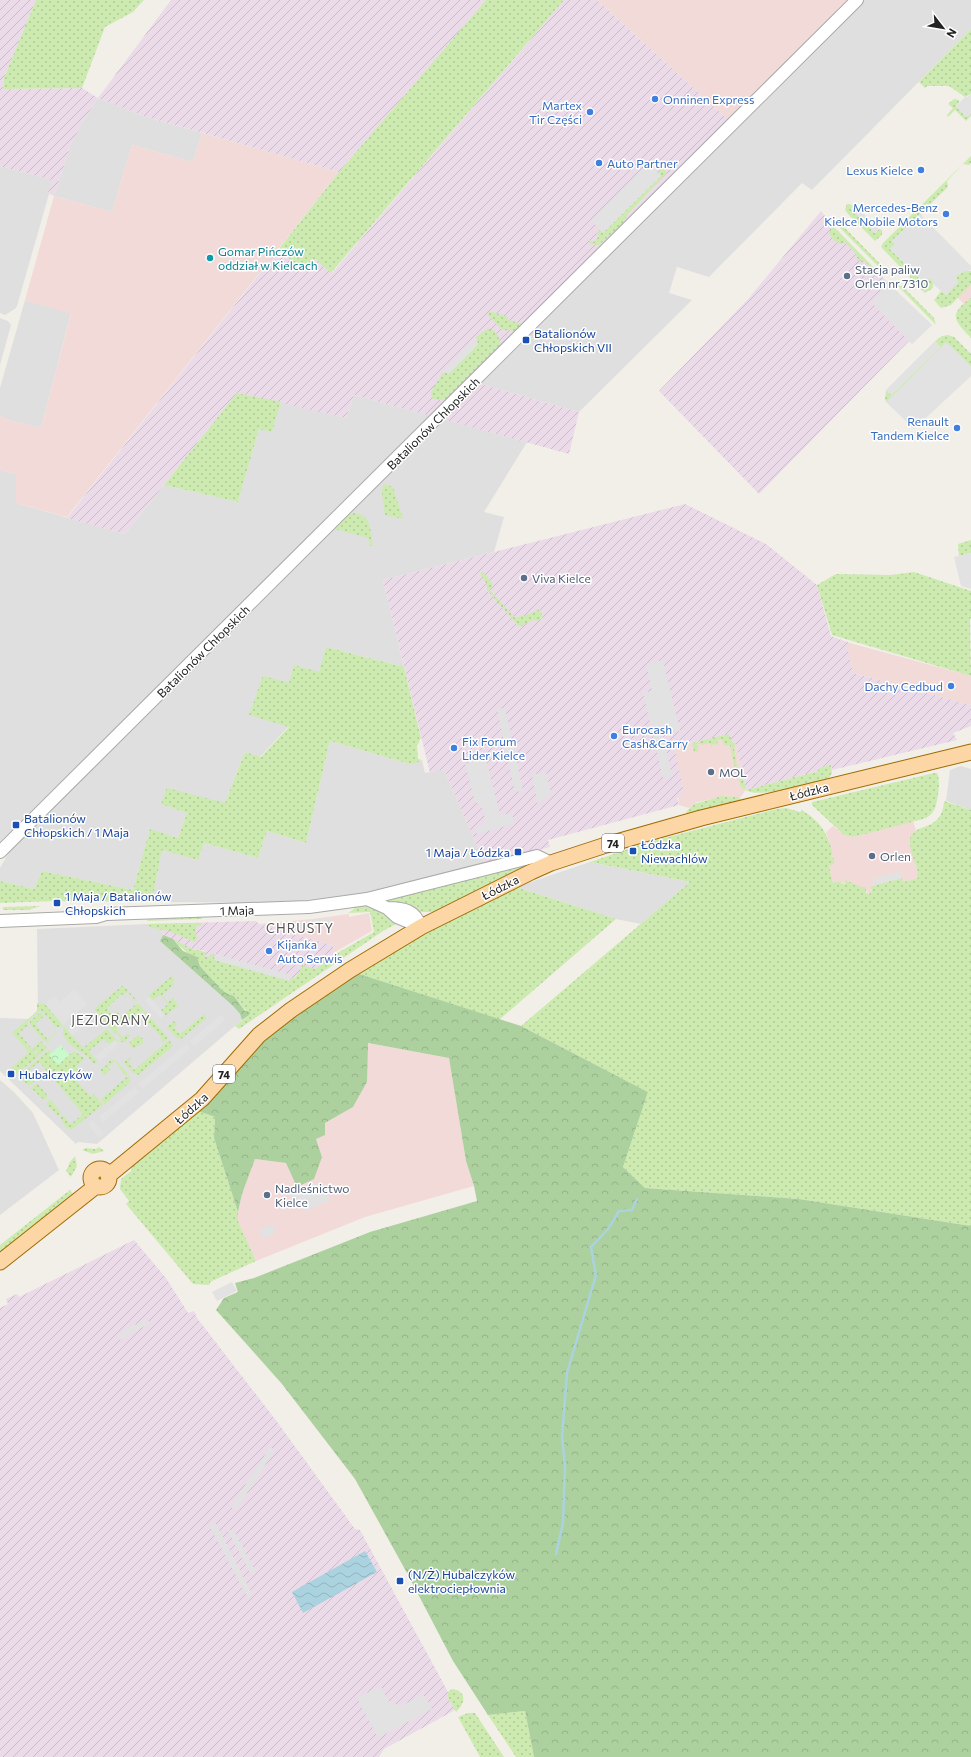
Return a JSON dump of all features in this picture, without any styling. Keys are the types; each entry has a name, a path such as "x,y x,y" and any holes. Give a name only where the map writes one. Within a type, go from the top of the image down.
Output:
{"main road":[{"name":"Łódzka","path":"0,1262 96,1186 91,1180 94,1172 97,1170 102,1170 108,1176 202,1099 235,1060 265,1029 331,982 422,927 551,863 606,845 701,818 971,752"}],"street":[{"name":"Batalionów Chłopskich","path":"0,856 4,848 857,0"},
{"name":"1 Maja","path":"0,921 96,917 106,914 284,909 367,898 538,856 551,863"},
{"path":"367,898 387,908 401,908 412,912 419,919 422,927"},
{"name":"1 Maja","path":"0,913 96,911 106,914"}],"shaded area":[{"path":"0,0 36,0 4,78 3,89 82,88 98,98 83,121 70,147 54,196 48,193 52,180 0,166"},
{"path":"171,0 486,0 339,172 147,117 98,98"},
{"path":"564,0 597,0 733,124 474,382 579,412 569,454 354,395 346,418 237,393 125,534 67,518 278,250 304,270 314,259 332,273"},
{"path":"597,0 857,0 733,124"},
{"path":"857,0 971,0 971,29 812,190 802,183 709,277 677,267 669,293 692,300 579,412 474,382"},
{"path":"971,94 971,114 966,117 956,106 965,97"},
{"path":"98,98 147,117 202,133 193,162 132,145 112,212 54,196 70,147 80,126"},
{"path":"202,133 339,172 67,517 16,503 16,474 0,470 0,416 9,420 41,428 71,314 25,300 54,196 112,212 132,145 193,162"},
{"path":"653,158 658,162 653,168 661,176 603,233 591,220 629,182 632,183 632,179"},
{"path":"0,166 53,180 17,306 5,315 0,313"},
{"path":"855,205 879,229 875,233 851,209"},
{"path":"821,211 832,225 891,286 932,325 912,344 909,341 759,494 659,391 749,298"},
{"path":"922,212 922,216 971,266 971,270 963,272 955,277 959,282 946,295 934,285 930,278 925,283 890,249 895,244 892,241"},
{"path":"971,278 971,311 955,295"},
{"path":"891,286 932,325 912,344 871,302 886,287"},
{"path":"25,300 71,313 41,428 9,420 0,416 0,388"},
{"path":"0,318 8,321 11,325 0,365"},
{"path":"476,337 478,344 470,353 449,374 443,372"},
{"path":"935,341 940,347 891,395 886,390"},
{"path":"946,342 971,367 971,376 914,429 886,402"},
{"path":"354,395 527,442 484,512 504,517 494,552 383,580 404,667 326,647 320,673 289,726 260,757 245,752 225,803 162,804 187,813 178,838 150,830 133,890 42,871 34,889 0,881 0,868 19,834 0,850 0,470 16,474 16,503 125,534 164,485 238,502 259,429 272,431 281,402 346,418"},
{"path":"685,504 766,544 817,585 831,636 850,643 847,646 853,673 971,705 971,726 953,733 957,740 832,770 831,765 819,768 816,775 814,772 746,790 736,744 733,743 729,735 674,746 684,793 677,798 679,805 548,840 550,847 485,864 444,769 430,773 383,580"},
{"path":"971,553 971,589 961,586 954,557"},
{"path":"850,643 971,676 971,705 853,673 846,646"},
{"path":"663,660 680,731 663,735 672,776 663,778 643,693 652,691 646,664"},
{"path":"505,708 523,791 515,792 497,709"},
{"name":"MOL","path":"729,734 736,743 743,776 739,783 745,791 740,798 727,796 697,802 689,808 679,805 673,747"},
{"path":"330,741 406,763 416,763 422,760 425,773 444,769 485,864 365,893 280,903 152,902 162,849 198,860 204,843 258,858 267,831 306,843"},
{"path":"484,752 500,815 512,813 514,824 477,834 475,828 483,826 485,818 481,804 475,802 465,764 471,762"},
{"path":"961,766 971,769 971,810 946,801 950,770"},
{"path":"531,770 535,774 546,772 552,796 542,799 538,806"},
{"name":"Orlen","path":"913,821 916,830 911,836 910,843 918,878 904,882 902,878 869,887 871,887 872,891 869,894 867,893 866,888 859,887 849,881 842,884 840,881 833,883 829,866 831,855 833,854 826,832 833,826 844,835 852,837"},
{"path":"590,862 690,882 641,924 616,919 516,887"},
{"path":"900,871 902,878 874,885 872,879"},
{"path":"369,913 372,931 333,953 334,948 332,945 259,924 349,914 349,917"},
{"path":"329,918 330,924 299,927 299,922"},
{"name":"Kijanka Auto Serwis","path":"256,921 259,924 332,945 334,948 333,957 315,969 300,973 290,981 214,960 214,954 209,957 205,957 205,951 192,949 163,935 160,929 152,928 147,924"},
{"path":"147,924 155,928 160,928 163,935 160,941 233,1006 240,1014 242,1020 97,1144 78,1142 76,1144 0,1071 0,1018 30,1019 38,1012 37,929"},
{"path":"215,954 288,974 291,977 290,981 214,960"},
{"path":"75,989 87,1004 63,1025 45,1004 55,996 60,1002"},
{"path":"149,996 165,1015 161,1019 145,1000"},
{"path":"90,1013 94,1017 72,1036 68,1031"},
{"path":"221,1015 225,1020 194,1046 190,1041"},
{"path":"115,1040 119,1044 100,1061 96,1056"},
{"path":"367,1043 449,1058 466,1161 474,1186 365,1217 256,1261 238,1221 238,1212 242,1194 255,1159 286,1163 322,1157 316,1139 325,1123 353,1107 367,1082"},
{"path":"186,1044 190,1049 142,1089 138,1084"},
{"path":"0,1080 14,1092 33,1113 59,1170 0,1215"},
{"path":"135,1087 139,1092 103,1122 99,1117"},
{"path":"93,1120 104,1134 99,1138 88,1124"},
{"path":"321,1181 330,1200 306,1211 302,1201 293,1204 289,1194"},
{"path":"272,1224 276,1233 263,1238 259,1230"},
{"path":"134,1240 166,1278 188,1313 194,1311 197,1318 275,1419 355,1529 360,1530 448,1692 447,1696 455,1710 384,1749 379,1757 0,1757 0,1308 8,1304 6,1299 17,1294 19,1297"},
{"path":"232,1282 237,1291 217,1301 212,1292"},
{"path":"144,1320 152,1322 120,1340 121,1332"},
{"path":"270,1447 275,1450 236,1510 231,1507"},
{"path":"215,1522 253,1596 248,1598 209,1525"},
{"path":"233,1529 256,1572 251,1574 228,1531"},
{"path":"381,1687 389,1702 393,1704 403,1705 423,1694 432,1709 378,1738 357,1698"}],"green space":[{"path":"36,0 144,0 133,12 105,27 82,88 3,89 4,78"},
{"path":"486,0 564,0 331,273 315,259 304,270 278,250 339,172"},
{"path":"971,29 971,94 965,97 949,86 927,86 925,88 919,82"},
{"path":"954,99 959,100 956,106 966,117 971,114 966,121 955,110 948,117 947,115 953,108 948,104"},
{"path":"971,156 971,163 969,165 963,164 947,181 948,187 892,241 895,244 890,249 924,283 930,278 933,282 933,288 925,293 881,247 883,243"},
{"path":"663,168 667,173 628,214 622,224 599,245 589,244 589,240 594,242 599,236 596,233 600,230 603,233 661,175 658,172"},
{"path":"847,204 853,206 851,209 875,233 879,229 882,230 882,235 875,241 848,214 845,210"},
{"path":"835,223 840,223 882,266 883,271"},
{"path":"832,225 881,275 879,277 865,262 861,262 845,242 841,244 833,240 829,233"},
{"path":"965,271 971,271 971,284 951,305 941,308 934,300 941,291 946,295 958,282 955,277"},
{"path":"896,284 903,287 934,318 936,325"},
{"path":"971,298 971,338 961,327 956,318 956,314 963,304"},
{"path":"489,311 508,317 508,320 523,324 516,331 502,330 488,315"},
{"path":"487,329 495,332 499,337 501,346 499,346 446,399 432,399 432,390 443,372 449,373 478,344 476,337"},
{"path":"948,335 954,337 971,354 971,367 949,345 889,405 885,400 886,390 891,395 940,347 935,341 942,336"},
{"path":"237,393 281,402 272,432 259,429 238,502 164,485"},
{"path":"383,484 393,487 403,519 385,515 382,494"},
{"path":"350,514 360,514 367,520 373,545 370,546 368,538 335,529"},
{"path":"971,540 971,553 959,556 958,544"},
{"path":"483,571 493,585 490,590 515,618 540,609 543,619 536,621 533,620 519,627 487,590 487,584 480,574"},
{"path":"914,572 971,591 971,676 832,635 817,585 836,574 891,575"},
{"path":"326,647 404,667 421,738 417,746 418,759 422,760 416,763 406,763 330,741 306,843 267,831 258,858 204,843 198,860 162,850 152,902 54,901 0,903 0,881 34,889 42,871 133,890 150,829 178,838 187,813 161,804 167,788 225,803 245,752 261,757 289,727 249,715 263,676 289,683 294,665 319,672"},
{"path":"729,734 733,743 736,743 734,749 738,770 735,769 730,745 724,746 722,739 717,740 719,747 717,744 712,745 712,749 710,743 701,745 697,744 698,751 702,751 694,752 692,743"},
{"path":"831,765 832,773 829,778 778,791 764,793 746,790 815,772 816,774 819,768"},
{"path":"937,773 939,780 939,790 936,804 932,813 923,819 852,837 844,835 812,805 812,802"},
{"path":"743,776 746,790 742,788 739,780"},
{"path":"722,796 738,797 743,801 689,815 686,812 694,804"},
{"path":"944,801 971,810 971,1226 799,1199 645,1188 623,1167 648,1092 521,1026 690,882 590,862 649,842 786,808 800,812 802,810 814,819 823,829 833,854 831,855 831,858 834,858 834,864 829,866 833,883 840,881 842,884 845,884 845,880 860,887 866,887 866,893 869,894 872,891 871,887 869,887 902,878 904,882 918,878 911,848 910,840 912,834 933,823 938,818 942,811"},
{"path":"533,862 535,863 435,912 421,912 384,899"},
{"path":"516,887 616,919 499,1020 356,973 438,926"},
{"path":"360,905 371,908 400,922 383,931 239,1029 235,1026 249,1015 234,996 226,993 220,988 199,963 173,939 192,949 206,952 205,957 209,957 214,953 215,960 290,981 291,977 295,978 299,973 302,965 315,969 334,955 374,932 370,912 348,913 354,909 353,906"},
{"path":"41,906 28,910 3,910 3,907"},
{"path":"200,917 202,919 147,921 154,918"},
{"path":"202,923 201,926 197,925 195,934 198,937 195,942 166,930 152,928 147,924"},
{"path":"163,935 173,939 183,951 197,957 200,966 220,988 226,993 234,996 245,1011 250,1012 249,1015 242,1020 240,1014 233,1006 160,941"},
{"path":"356,973 521,1026 648,1092 623,1167 645,1188 799,1199 971,1226 971,1757 534,1757 525,1711 488,1715 453,1661 407,1573 355,1479 282,1384 216,1310 224,1298 238,1292 235,1283 254,1278 370,1232 477,1201 466,1161 449,1058 368,1043 367,1082 353,1107 325,1123 325,1135 316,1139 322,1157 314,1179 297,1187 286,1163 255,1159 242,1194 238,1212 214,1138 215,1117 198,1111 253,1046"},
{"path":"172,976 175,980 172,982 174,985 162,995 168,1002 173,998 178,1006 161,1019 165,1015 161,1010 168,1004 160,995 153,1000 149,996 144,999"},
{"path":"122,986 125,987 137,1001 136,1002 128,992 124,994 126,998 122,994 107,1008 112,1015 117,1011 120,1016 111,1022 104,1021 94,1009"},
{"path":"37,1003 45,1004 63,1025 56,1027 41,1010 28,1021 27,1025 31,1029 27,1026 19,1033 32,1049 40,1041 38,1038 47,1048 40,1055 34,1049 33,1050 39,1056 16,1074 11,1068 29,1052 12,1033 37,1011"},
{"path":"138,1003 144,1010 122,1026 120,1024 116,1030 123,1037 128,1034 130,1036 124,1043 119,1040 121,1038 116,1033 115,1034 106,1023 111,1024"},
{"path":"145,1011 168,1038 163,1042 160,1038 161,1037 141,1015"},
{"path":"41,1012 47,1020 43,1017 35,1024 48,1040 56,1032 54,1029 57,1032 48,1042 43,1040 30,1024 30,1021"},
{"path":"204,1014 207,1018 181,1039 177,1038 167,1027 174,1021 177,1025 174,1028 180,1034"},
{"path":"64,1026 83,1048 107,1029 120,1044 115,1040 109,1044 104,1039 89,1051 98,1062 94,1064 88,1057 74,1048 66,1040 63,1031"},
{"path":"138,1035 143,1039 143,1043 133,1049 129,1043"},
{"path":"169,1040 173,1046 139,1075 133,1073 123,1062 130,1058 131,1060 128,1063 134,1070"},
{"path":"61,1045 69,1055 58,1065 49,1055"},
{"path":"49,1050 51,1053 50,1054 58,1064 74,1051 85,1058 76,1067 79,1070 72,1076 91,1097 94,1094 103,1105 71,1130 66,1127 60,1118 63,1115 71,1124 83,1114 39,1062 27,1072 35,1081 30,1085 18,1076"},
{"path":"115,1060 128,1074 125,1076 115,1061 108,1067 110,1070 104,1075 100,1069 107,1065 109,1061"},
{"path":"129,1075 129,1083 105,1104 101,1099"},
{"path":"37,1083 48,1096 44,1100 31,1088"},
{"path":"50,1099 61,1112 58,1116 46,1104"},
{"path":"198,1111 215,1117 214,1138 238,1212 238,1221 256,1261 210,1282 208,1285 193,1284 126,1204 129,1201 120,1189 121,1179 131,1171 131,1167"},
{"path":"99,1147 104,1151 93,1154 82,1150 85,1148 96,1149"},
{"path":"75,1156 77,1166 71,1177 66,1171 70,1162"},
{"path":"70,1190 74,1195 0,1254 0,1245"},
{"path":"452,1689 461,1692 463,1695 463,1702 456,1712 447,1696 448,1692"},
{"path":"525,1711 534,1757 516,1757 488,1715"},
{"path":"468,1713 475,1713 504,1757 480,1757 458,1717"}],"water":[{"path":"365,1551 377,1572 303,1613 292,1592"}],"waterway":[{"path":"556,1554 563,1523 565,1466 562,1437 567,1373 596,1275 591,1247 608,1229 619,1211 632,1210 637,1199"}],"place":[{"name":"Onninen Express","path":"655,99"},
{"name":"Martex Tir Części","path":"590,112"},
{"name":"Auto Partner","path":"599,163"},
{"name":"Lexus Kielce","path":"921,170"},
{"name":"Mercedes-Benz Kielce Nobile Motors","path":"946,214"},
{"name":"Gomar Pińczów oddział w Kielcach","path":"210,258"},
{"name":"Stacja paliw Orlen nr 7310","path":"847,276"},
{"name":"Batalionów Chłopskich VII","path":"526,340"},
{"name":"Renault Tandem Kielce","path":"957,428"},
{"name":"Viva Kielce","path":"524,578"},
{"name":"Dachy Cedbud","path":"951,686"},
{"name":"Eurocash Cash&Carry","path":"614,736"},
{"name":"Fix Forum Lider Kielce","path":"454,748"},
{"name":"MOL","path":"711,772"},
{"name":"Batalionów Chłopskich / 1 Maja","path":"16,825"},
{"name":"Łódzka Niewachlów","path":"633,851"},
{"name":"1 Maja / Łódzka","path":"518,852"},
{"name":"Orlen","path":"872,856"},
{"name":"1 Maja / Batalionów Chłopskich","path":"57,903"},
{"name":"Kijanka Auto Serwis","path":"269,951"},
{"name":"Hubalczyków","path":"11,1074"},
{"name":"Nadleśnictwo Kielce","path":"267,1195"},
{"name":"(N/Ż) Hubalczyków elektrociepłownia","path":"400,1581"}],"district":[{"name":"CHRUSTY","path":"300,928"},
{"name":"JEZIORANY","path":"111,1020"}]}
